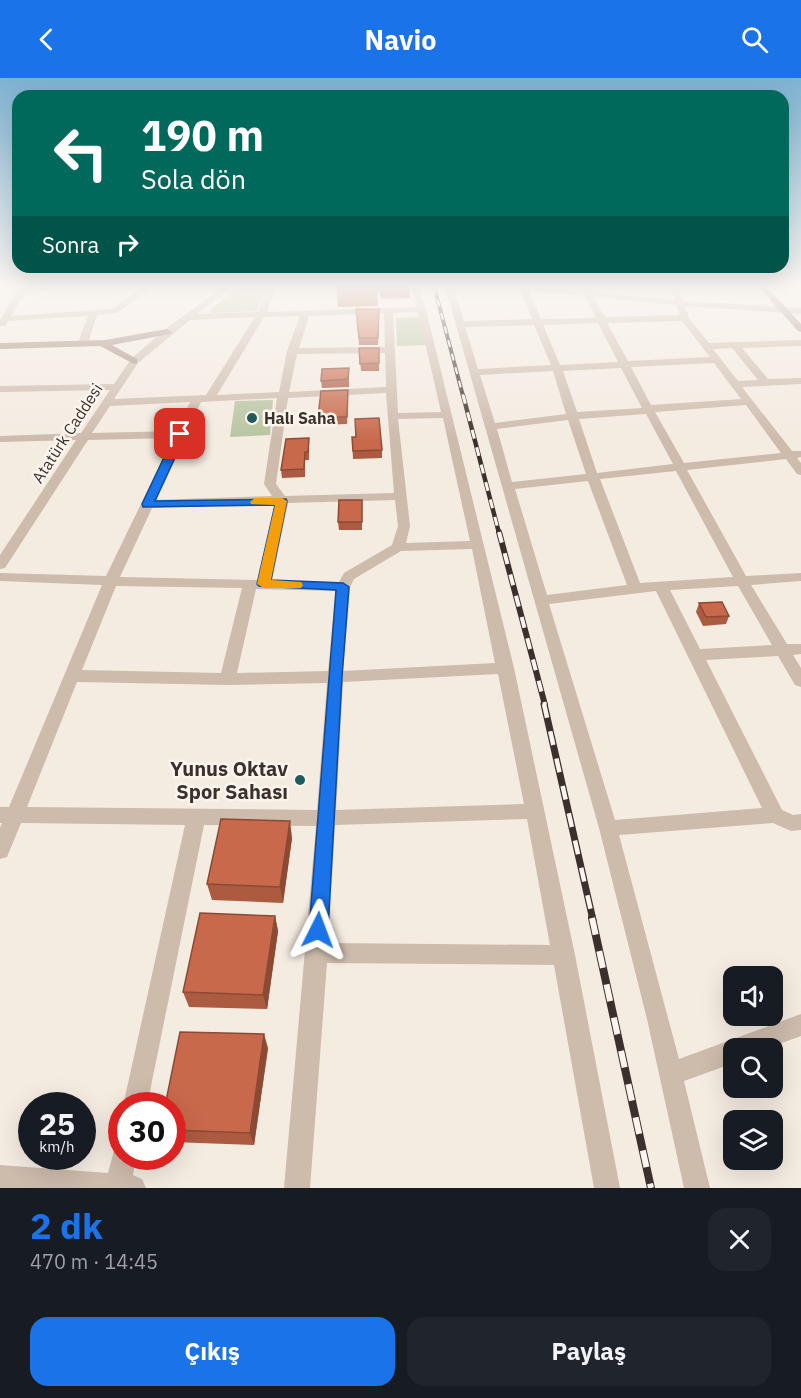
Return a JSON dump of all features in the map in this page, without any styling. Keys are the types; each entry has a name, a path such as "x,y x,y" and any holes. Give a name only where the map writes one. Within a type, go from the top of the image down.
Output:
{"street":[{"path":"83,343 85,338"},
{"path":"0,346 101,343 147,338"},
{"name":"Atatürk Caddesi","path":"0,565 134,361 160,338"},
{"path":"0,851 8,815 72,676 110,583 180,434 245,338"},
{"path":"282,501 270,484 282,395 297,338"},
{"path":"389,338 393,416 404,526 398,547"},
{"path":"429,338 506,668 536,811 607,1188"},
{"path":"464,338 608,828 671,1074 697,1188"},
{"path":"544,338 635,588"},
{"path":"610,338 742,581 801,681"},
{"path":"700,338 748,402 795,455 801,471"},
{"path":"101,343 134,361"},
{"path":"706,346 801,343"},
{"path":"735,345 765,382"},
{"path":"292,351 390,350"},
{"path":"474,372 556,366 716,360"},
{"path":"734,384 799,383"},
{"path":"0,389 117,387"},
{"path":"106,404 392,390"},
{"path":"490,427 573,416 748,402"},
{"path":"393,416 447,415"},
{"path":"0,439 180,434"},
{"path":"507,486 795,455"},
{"path":"147,504 401,496"},
{"path":"228,679 282,501"},
{"path":"297,1188 317,953 334,677 343,587 349,576 398,547 477,545"},
{"path":"0,577 110,583 257,583 343,587"},
{"path":"541,600 635,588 801,577"},
{"path":"661,586 775,815"},
{"path":"697,655 801,649"},
{"path":"72,676 228,679 334,677 506,668"},
{"path":"8,815 325,818 536,811"},
{"path":"608,828 775,815 791,823 801,822"},
{"path":"138,1092 196,818"},
{"path":"317,953 564,955"},
{"path":"766,1038 801,1025"},
{"path":"671,1074 723,1055"},
{"path":"0,1178 68,1185 125,1187 124,1170"}],"green space":[{"path":"397,338 426,338 428,345 397,346"},
{"name":"Halı Saha","path":"273,400 270,435 230,437 235,401"}],"building":[{"path":"359,348 379,348 379,363 360,364"},
{"path":"349,368 348,379 321,381 322,369"},
{"path":"348,390 347,417 318,417 321,391"},
{"path":"379,418 382,450 353,451 352,437 356,437 355,419"},
{"path":"309,438 304,469 281,470 286,439"},
{"path":"339,500 362,500 362,522 338,522"},
{"path":"722,602 729,616 706,617 699,603"},
{"path":"221,819 290,821 280,887 207,884"},
{"path":"200,913 275,916 263,995 183,992"},
{"path":"180,1032 264,1034 250,1133 186,1131 186,1092 168,1092"}],"railway":[{"path":"448,338 463,396"},
{"path":"463,395 499,533"},
{"path":"499,532 545,705"},
{"path":"544,704 593,920"},
{"path":"592,918 651,1188"}],"slow traffic":[{"path":"255,502 282,501 264,584 297,585"}],"place":[{"name":"Halı Saha","path":"252,418"},
{"name":"Yunus Oktav Spor Sahası","path":"300,780"}],"route":[{"path":"180,434 147,504 282,501 264,584 343,587 334,677 318,930"}]}
